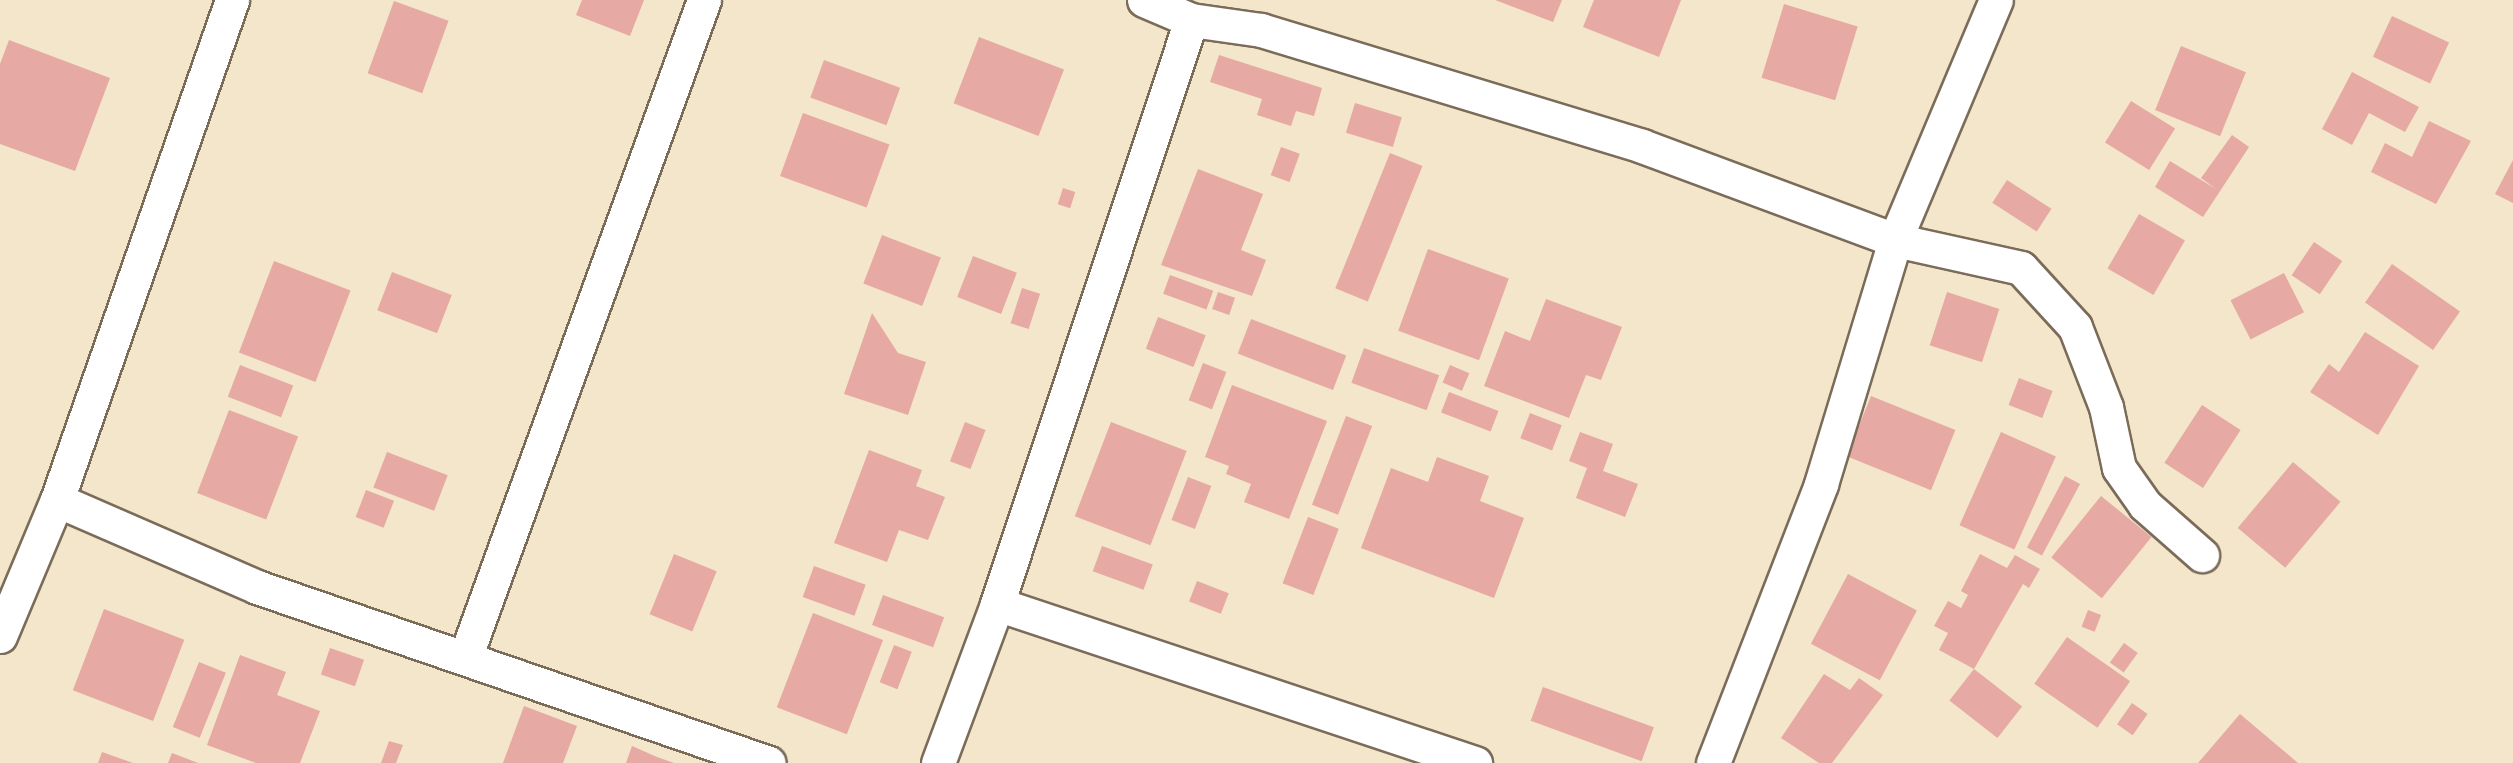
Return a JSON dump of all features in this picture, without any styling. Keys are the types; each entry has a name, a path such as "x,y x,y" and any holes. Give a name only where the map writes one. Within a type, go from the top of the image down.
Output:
{"street":[{"path":"0,636 57,500 232,0"},
{"path":"465,658 704,0"},
{"path":"1144,0 1191,20 1261,30 1642,146 1895,240 2021,268 2075,327 2106,407 2119,468 2145,505 2202,555"},
{"path":"1713,763 1821,484 1895,240 1995,0"},
{"path":"938,763 997,604 1191,20"},
{"path":"57,500 257,587 769,763"},
{"path":"997,604 1475,763"}],"building":[{"path":"582,0 644,0 630,36 576,15"},
{"path":"1495,0 1562,0 1553,22"},
{"path":"1594,0 1681,0 1659,57 1583,27"},
{"path":"394,1 449,21 422,93 368,73"},
{"path":"1784,4 1858,27 1835,100 1761,78"},
{"path":"2392,16 2449,43 2430,83 2373,57"},
{"path":"979,37 1064,70 1039,136 954,103"},
{"path":"9,40 110,78 75,171 0,144 0,64"},
{"path":"2181,46 2246,72 2220,136 2155,110"},
{"path":"1219,55 1322,88 1314,116 1296,111 1291,126 1257,115 1262,99 1210,82"},
{"path":"824,60 900,88 886,125 810,98"},
{"path":"2352,72 2419,107 2405,132 2369,113 2352,145 2322,129"},
{"path":"2131,101 2175,129 2149,170 2105,143"},
{"path":"1355,103 1402,117 1393,147 1346,133"},
{"path":"803,113 889,144 867,207 780,176"},
{"path":"2429,121 2471,141 2436,204 2371,172 2385,143 2412,157"},
{"path":"2232,135 2249,147 2203,217 2155,187 2170,161 2216,189 2201,178"},
{"path":"1281,147 1300,154 1290,182 1271,175"},
{"path":"1390,153 1422,166 1368,301 1335,288"},
{"path":"2513,160 2513,203 2495,194"},
{"path":"1198,169 1263,194 1241,250 1266,260 1252,296 1161,265"},
{"path":"2007,180 2051,209 2037,232 1992,203"},
{"path":"1063,188 1075,192 1070,208 1058,204"},
{"path":"2139,214 2185,240 2153,295 2108,269"},
{"path":"882,235 941,258 922,306 863,284"},
{"path":"2314,242 2342,261 2320,294 2292,275"},
{"path":"1428,249 1509,278 1479,360 1398,331"},
{"path":"973,256 1017,273 1001,314 957,297"},
{"path":"274,261 351,290 315,382 239,352"},
{"path":"2392,264 2460,312 2433,350 2365,303"},
{"path":"392,272 452,295 437,333 377,310"},
{"path":"2284,273 2304,312 2251,339 2231,300"},
{"path":"1170,275 1213,291 1206,310 1163,294"},
{"path":"1022,288 1040,294 1029,329 1011,323"},
{"path":"1218,292 1235,298 1229,315 1212,309"},
{"path":"1947,292 1999,309 1982,362 1930,345"},
{"path":"1546,299 1622,327 1601,380 1586,375 1569,418 1484,386 1505,331 1530,341"},
{"path":"872,313 898,353 926,362 908,415 844,394"},
{"path":"1158,317 1206,335 1193,367 1146,349"},
{"path":"1251,319 1346,356 1333,390 1238,354"},
{"path":"2365,332 2419,366 2378,435 2310,392 2329,364 2339,372"},
{"path":"1364,348 1439,375 1427,410 1351,383"},
{"path":"1203,363 1226,372 1212,409 1189,400"},
{"path":"240,365 293,385 281,417 228,397"},
{"path":"1450,365 1469,373 1462,391 1443,382"},
{"path":"2019,378 2053,391 2042,418 2009,405"},
{"path":"1232,385 1327,421 1289,519 1244,502 1251,484 1226,474 1229,466 1205,457"},
{"path":"1449,392 1498,411 1491,432 1441,413"},
{"path":"1871,396 1955,430 1931,490 1847,456"},
{"path":"2202,405 2241,430 2203,488 2164,463"},
{"path":"229,410 298,437 266,520 197,493"},
{"path":"1530,413 1562,425 1552,450 1520,438"},
{"path":"1346,416 1372,426 1338,515 1312,505"},
{"path":"965,422 986,430 970,469 950,461"},
{"path":"1111,422 1187,451 1150,545 1075,516"},
{"path":"1580,432 1613,444 1603,471 1638,484 1625,517 1576,498 1587,468 1569,461"},
{"path":"2001,432 2056,456 2014,550 1960,525"},
{"path":"869,450 922,470 916,486 945,497 928,540 899,530 887,562 834,543"},
{"path":"387,452 448,475 434,511 373,487"},
{"path":"1437,457 1489,476 1480,501 1524,518 1494,598 1361,548 1391,468 1428,482"},
{"path":"2293,462 2340,502 2285,568 2238,528"},
{"path":"2065,476 2080,484 2042,555 2027,548"},
{"path":"1188,477 1211,486 1195,529 1172,520"},
{"path":"366,490 394,501 384,528 356,517"},
{"path":"2101,496 2152,537 2102,598 2051,557"},
{"path":"1308,517 1339,529 1313,595 1283,583"},
{"path":"1102,546 1153,564 1144,590 1093,571"},
{"path":"674,554 717,571 692,631 650,614"},
{"path":"1980,554 2007,568 2015,555 2040,569 2029,588 2023,584 1974,669 1939,650 1948,633 1934,626 1948,601 1961,608 1968,595 1961,591"},
{"path":"814,566 866,585 854,616 803,597"},
{"path":"1848,574 1917,611 1880,680 1811,644"},
{"path":"1197,581 1229,593 1221,614 1189,602"},
{"path":"883,595 944,617 933,647 872,625"},
{"path":"104,609 184,640 153,721 73,690"},
{"path":"2088,610 2101,615 2095,632 2082,627"},
{"path":"813,613 883,640 847,734 777,707"},
{"path":"2067,637 2130,681 2097,728 2034,684"},
{"path":"2124,643 2138,653 2124,672 2110,662"},
{"path":"894,645 912,652 897,689 880,682"},
{"path":"330,648 364,660 355,686 321,674"},
{"path":"240,655 286,672 277,695 320,711 300,763 256,763 207,745"},
{"path":"199,662 226,673 200,738 173,727"},
{"path":"1974,669 2022,707 1997,738 1949,701"},
{"path":"1824,674 1850,690 1859,678 1883,695 1832,763 1819,763 1781,738"},
{"path":"1543,687 1654,727 1642,761 1531,721"},
{"path":"2132,703 2148,714 2133,735 2117,724"},
{"path":"524,706 577,726 563,763 503,763"},
{"path":"2240,714 2298,763 2198,763"},
{"path":"389,741 403,745 396,763 381,763"},
{"path":"632,746 657,757 674,763 626,763"},
{"path":"102,752 133,763 98,763"},
{"path":"172,753 198,763 168,763"}]}
